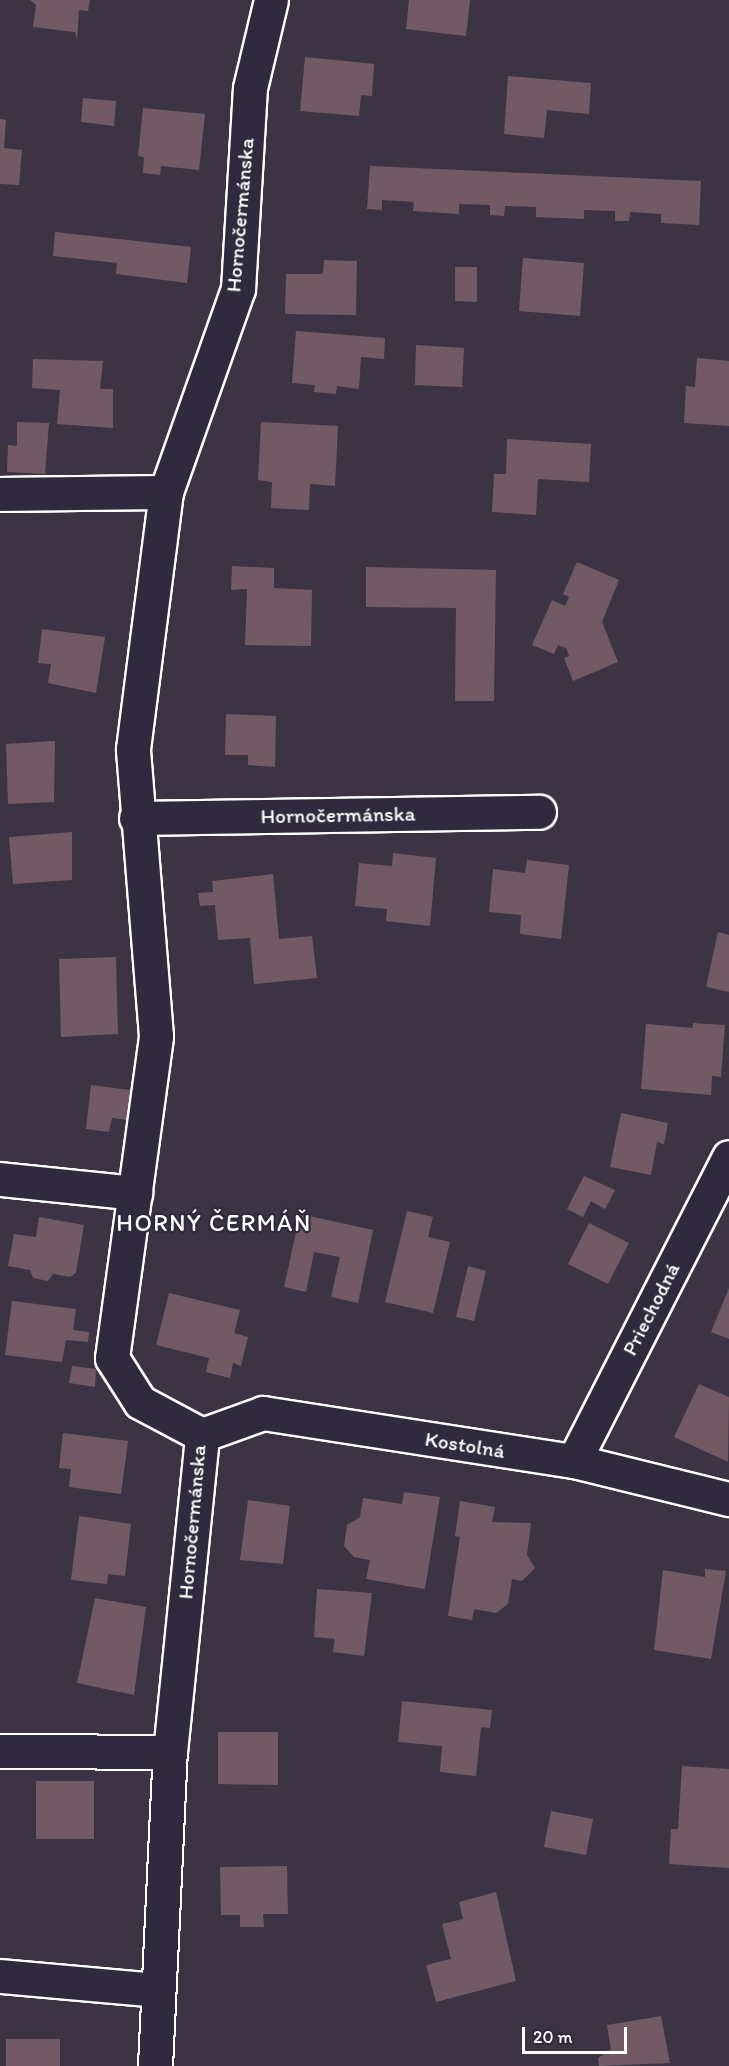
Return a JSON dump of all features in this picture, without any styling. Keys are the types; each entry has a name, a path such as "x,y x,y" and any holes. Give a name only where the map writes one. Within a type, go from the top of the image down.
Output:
{"street":[{"name":"Hornočermánska","path":"155,2066 156,1990 170,1752 201,1435 140,1402 112,1358 156,1036 136,818 133,749 166,492 238,289 250,88 271,0"},
{"path":"0,494 166,492"},
{"name":"Hornočermánska","path":"136,818 539,812"},
{"name":"Priechodná","path":"574,1461 729,1157"},
{"path":"0,1179 135,1192"},
{"name":"Kostolná","path":"201,1435 263,1413 574,1461 729,1499"},
{"path":"0,1751 170,1752"},
{"path":"0,1976 156,1990"}],"building":[{"path":"30,0 90,0 88,11 79,10 77,40 75,32 33,27 36,5"},
{"path":"409,0 470,0 466,36 406,29"},
{"path":"305,57 374,64 372,96 361,95 359,116 300,111"},
{"path":"508,76 591,83 589,114 547,110 544,138 504,134"},
{"path":"83,98 116,101 114,126 81,122"},
{"path":"143,108 205,114 199,170 161,166 160,175 143,173 144,157 138,156"},
{"path":"0,119 6,120 4,148 22,150 19,185 0,184"},
{"path":"370,166 701,181 699,225 661,223 661,214 630,212 629,221 615,221 615,211 584,210 584,219 536,217 536,207 505,206 504,216 490,215 490,205 459,204 459,214 413,211 414,202 382,200 382,210 367,209"},
{"path":"55,232 191,247 187,283 116,274 117,263 53,256"},
{"path":"523,258 584,263 580,316 519,311"},
{"path":"324,260 357,261 356,315 285,314 286,274 323,274"},
{"path":"455,267 477,267 477,302 455,301"},
{"path":"296,331 385,338 384,359 361,357 359,389 337,386 336,394 314,392 315,385 292,383"},
{"path":"416,345 464,348 462,387 415,385"},
{"path":"697,358 729,361 729,426 684,423 686,386 695,387"},
{"path":"33,359 103,361 100,389 113,389 113,428 57,424 60,390 32,388"},
{"path":"17,422 49,423 45,474 7,472 8,445 17,446"},
{"path":"261,422 338,426 335,486 310,484 309,510 271,508 272,482 258,480"},
{"path":"507,439 591,444 589,482 538,479 536,515 492,512 494,474 506,474"},
{"path":"577,562 619,580 602,622 618,662 573,681 564,658 569,656 566,648 558,645 554,654 532,645 552,600 565,606 569,597 563,594"},
{"path":"232,566 274,568 274,588 312,590 311,646 245,645 247,589 231,590"},
{"path":"366,567 496,570 494,701 455,701 456,608 366,607"},
{"path":"42,629 105,637 96,693 48,683 51,664 38,663"},
{"path":"226,714 276,716 275,767 248,765 248,755 225,755"},
{"path":"55,741 54,802 8,804 6,744"},
{"path":"72,832 72,880 13,884 9,837"},
{"path":"393,853 436,858 430,926 386,921 387,909 355,906 359,863 392,866"},
{"path":"527,860 569,865 561,939 520,934 521,915 489,912 493,869 525,873"},
{"path":"273,874 279,939 312,936 317,978 254,984 250,938 218,940 215,905 200,906 198,893 213,892 212,881"},
{"path":"718,932 729,935 729,992 706,987"},
{"path":"116,957 118,1034 61,1037 59,959"},
{"path":"693,1023 725,1025 721,1077 712,1076 711,1095 641,1089 646,1024 693,1028"},
{"path":"91,1085 137,1091 134,1121 112,1118 109,1132 86,1129"},
{"path":"621,1113 668,1123 664,1144 657,1142 651,1175 610,1167"},
{"path":"584,1176 615,1190 605,1209 591,1201 583,1217 567,1209"},
{"path":"407,1211 433,1217 428,1237 450,1242 433,1313 385,1302"},
{"path":"300,1214 373,1230 358,1303 331,1297 340,1257 314,1252 306,1292 284,1287"},
{"path":"39,1217 84,1225 76,1273 70,1277 53,1274 48,1281 33,1278 30,1270 8,1266 14,1234 36,1237"},
{"path":"589,1223 629,1243 608,1284 568,1264"},
{"path":"468,1266 486,1271 474,1321 456,1317"},
{"path":"729,1288 729,1339 711,1332"},
{"path":"169,1293 240,1310 234,1333 248,1337 241,1366 233,1363 230,1378 206,1372 209,1358 156,1345"},
{"path":"12,1301 76,1309 73,1330 89,1332 88,1342 66,1340 62,1362 5,1355"},
{"path":"72,1366 96,1369 95,1387 69,1383"},
{"path":"699,1384 729,1397 728,1462 674,1437"},
{"path":"63,1433 128,1441 121,1494 69,1487 71,1469 59,1468"},
{"path":"404,1492 440,1497 425,1589 366,1579 370,1560 354,1557 344,1546 347,1525 360,1517 363,1498 402,1504"},
{"path":"248,1500 290,1506 283,1564 240,1560"},
{"path":"460,1501 495,1507 492,1522 531,1523 527,1555 535,1568 522,1581 512,1579 508,1604 496,1613 474,1609 472,1620 448,1616 460,1537 455,1536"},
{"path":"79,1516 131,1524 125,1576 108,1574 107,1584 71,1580"},
{"path":"705,1569 726,1571 711,1659 654,1650 663,1570 705,1577"},
{"path":"317,1589 372,1593 364,1656 333,1652 335,1639 314,1637"},
{"path":"95,1598 146,1607 134,1695 77,1683"},
{"path":"402,1701 492,1710 490,1728 481,1727 476,1776 440,1772 442,1746 398,1742"},
{"path":"218,1732 278,1732 278,1785 218,1784"},
{"path":"682,1766 729,1769 729,1868 669,1864 671,1829 678,1829"},
{"path":"36,1781 94,1781 94,1839 36,1839"},
{"path":"551,1811 593,1819 586,1855 544,1847"},
{"path":"287,1866 288,1914 263,1914 264,1927 240,1927 240,1915 221,1915 220,1867"},
{"path":"496,1892 516,1981 436,2002 426,1965 451,1959 442,1924 463,1919 459,1902"},
{"path":"661,2016 670,2063 599,2066 598,2058 611,2049 607,2025"},
{"path":"6,2039 60,2039 60,2066 6,2066"}],"district":[{"name":"HORNÝ ČERMÁŇ","path":"214,1223"}]}
